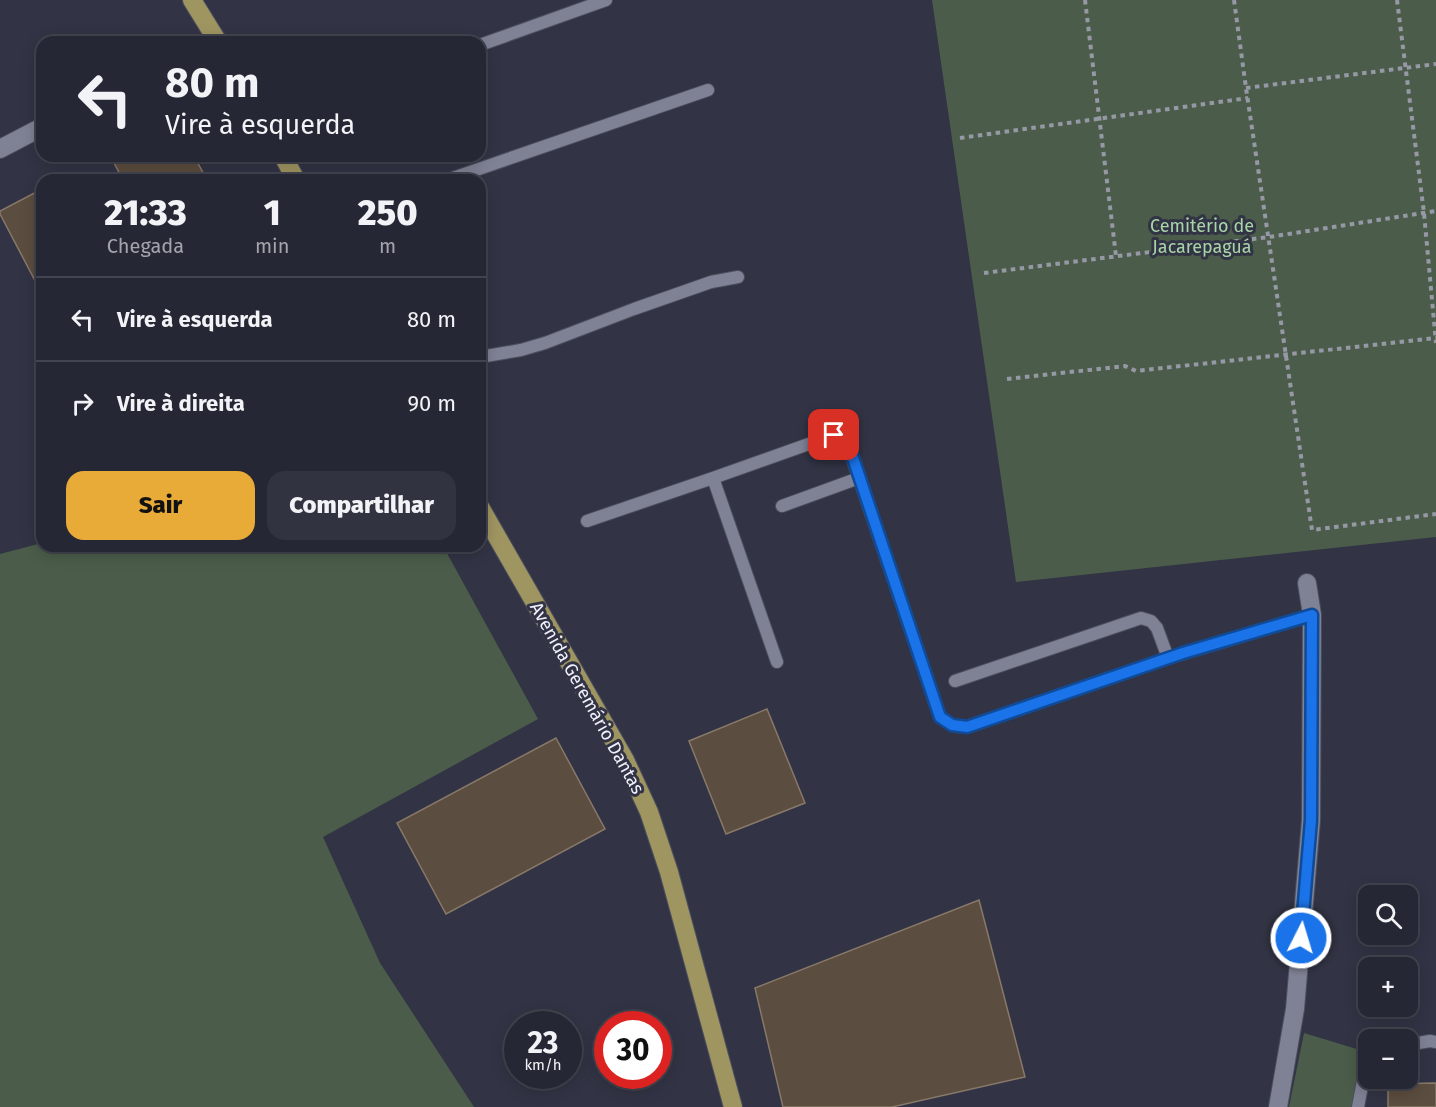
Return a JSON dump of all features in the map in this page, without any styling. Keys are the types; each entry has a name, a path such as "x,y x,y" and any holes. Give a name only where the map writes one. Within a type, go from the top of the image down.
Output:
{"main road":[{"path":"192,0 210,36"},
{"name":"Avenida Geremário Dantas","path":"486,517 625,760 649,812 669,872 732,1107"}],"street":[{"path":"0,148 36,130"},
{"path":"1278,1107 1295,1009 1311,820 1312,615 1307,583"}],"lane":[{"path":"486,43 606,0"},
{"path":"464,174 708,90"},
{"path":"486,356 545,343 711,282 738,277"},
{"path":"587,521 834,435 844,435 940,717 952,725 967,727 1168,658 1312,615"},
{"path":"713,478 777,663"},
{"path":"782,506 859,478"},
{"path":"956,681 1141,618 1151,621 1157,628 1168,658"},
{"path":"1418,1043 1436,1042"},
{"path":"1358,1107 1361,1089"}],"path":[{"path":"1085,0 1116,256"},
{"path":"1234,0 1312,530 1436,514"},
{"path":"1007,379 1125,366 1136,371 1436,340 1424,213 1397,0"},
{"path":"1246,88 1436,64"},
{"path":"960,138 1248,98"},
{"path":"984,273 1269,237 1436,211"}],"green space":[{"name":"Cemitério de Jacarepaguá","path":"932,0 1436,0 1436,537 1016,582"},
{"path":"36,545 36,552 446,552 538,719 323,837 380,963 474,1107 0,1107 0,554"},
{"path":"1304,1033 1358,1049 1356,1107 1289,1107"}],"building":[{"path":"114,162 197,162 204,174 120,174"},
{"path":"36,192 36,283 0,214 0,211"},
{"path":"767,709 805,803 726,834 689,741"},
{"path":"556,738 605,829 446,914 397,823"},
{"path":"979,900 1025,1077 892,1107 783,1107 755,988"},
{"path":"1418,1083 1436,1083 1436,1107 1388,1107 1388,1089 1418,1089"}],"route":[{"path":"834,435 844,435 848,443 940,717 952,725 967,727 1183,653 1312,615 1311,820 1301,938"}]}
